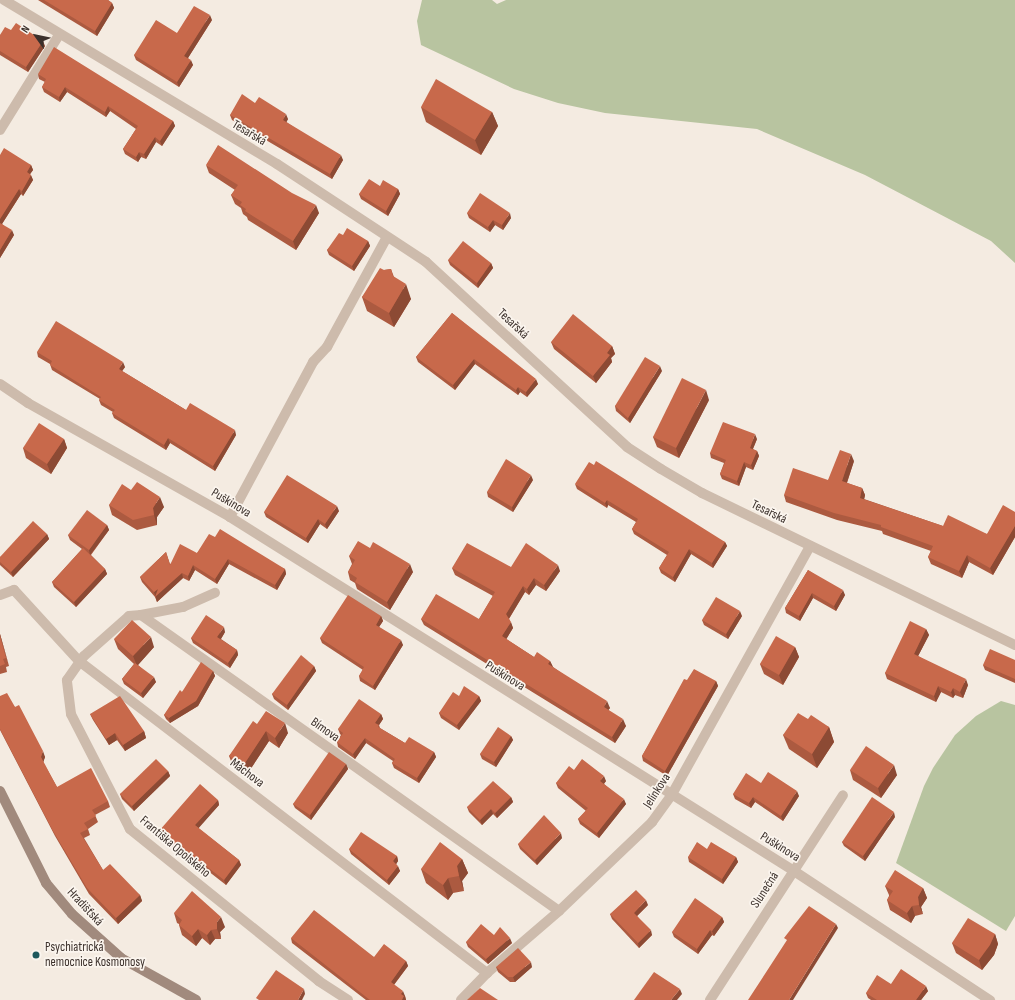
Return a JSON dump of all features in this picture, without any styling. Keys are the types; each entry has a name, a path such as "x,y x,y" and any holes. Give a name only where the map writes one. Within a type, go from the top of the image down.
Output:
{"main road":[{"name":"Hradišťská","path":"0,791 46,883 72,914 121,958 196,1000"}],"street":[{"name":"Tesařská","path":"4,0 59,35 276,164 426,262 627,447 702,493 1015,645"},
{"path":"0,130 59,35"},
{"path":"230,517 313,362 327,347 387,237"},
{"name":"Puškinova","path":"0,384 28,403 230,517 671,796 794,870 990,1000"},
{"name":"Jelínkova","path":"461,1000 487,973 559,911 652,822 671,796 810,546"},
{"name":"Máchova","path":"0,595 14,590 79,661 487,973"},
{"path":"79,661 120,622 130,616 183,607 215,593"},
{"name":"Bímova","path":"141,615 559,911"},
{"name":"Františka Opolského","path":"79,661 67,680 71,714 130,829 319,981 348,1000"},
{"name":"Slunečná","path":"710,1000 843,795"}],"green space":[{"path":"422,0 492,0 497,4 506,0 1015,0 1015,263 991,241 865,175 757,129 605,113 558,103 514,89 421,45 417,21"},
{"path":"1001,701 1015,705 1015,916 1006,931 896,863 924,786 933,768 955,735 976,716"}],"building":[{"path":"44,0 108,0 112,3 95,31"},
{"path":"194,6 210,15 184,56 191,60 177,82 134,55 156,20 177,33"},
{"path":"16,23 43,41 26,67 0,51 0,35 5,27 11,30"},
{"path":"54,47 173,121 160,141 155,137 144,154 139,152 136,157 123,149 138,126 108,106 105,112 65,87 59,97 42,87 46,79 38,74"},
{"path":"436,79 492,112 475,140 421,107"},
{"path":"242,94 255,103 259,97 286,114 283,120 341,155 330,174 230,115"},
{"path":"218,145 292,193 316,205 293,241 245,211 246,209 240,205 242,202 231,195 238,185 206,165"},
{"path":"4,148 31,165 27,172 31,175 22,191 19,189 0,219 0,155"},
{"path":"369,179 380,186 383,180 398,189 386,211 359,194"},
{"path":"480,193 510,213 502,225 493,220 488,227 467,213"},
{"path":"0,223 12,230 0,250"},
{"path":"347,228 368,241 352,266 327,250 339,233 343,235"},
{"path":"463,241 491,263 477,283 448,260"},
{"path":"380,268 384,270 391,269 393,276 406,284 389,313 362,297"},
{"path":"452,313 536,379 526,392 518,387 516,390 474,359 453,385 416,357"},
{"path":"573,314 612,346 607,353 610,355 593,376 551,342"},
{"path":"56,321 123,362 119,369 186,410 190,403 235,430 213,466 168,438 164,445 112,413 115,410 99,400 101,397 50,365 52,361 37,352"},
{"path":"645,357 660,366 628,418 615,406"},
{"path":"682,378 706,390 676,448 653,437"},
{"path":"723,422 755,434 750,448 757,451 751,465 744,462 737,481 720,474 726,460 710,453"},
{"path":"39,423 64,439 47,464 23,448"},
{"path":"840,450 851,454 842,481 862,488 860,498 943,526 948,515 987,534 1003,505 1015,512 1015,526 990,568 967,555 959,571 928,557 933,546 881,527 881,525 834,513 784,495 793,468 828,480"},
{"path":"506,459 531,475 512,507 487,492"},
{"path":"596,461 725,542 712,563 689,549 673,577 659,568 669,552 632,529 638,519 607,500 605,503 575,484 589,462 594,465"},
{"path":"287,475 337,506 325,524 318,519 306,538 264,512"},
{"path":"137,482 160,497 153,508 154,515 133,520 109,505 122,484 131,490"},
{"path":"87,510 107,525 89,550 68,535"},
{"path":"33,521 47,534 11,572 0,562 0,557"},
{"path":"220,529 285,569 275,585 228,559 215,579 193,565 188,576 182,573 155,597 158,589 154,592 140,577 166,552 170,565 180,544 197,553 209,534 215,537"},
{"path":"358,541 370,548 373,542 410,564 387,602 355,582 357,578 348,572 355,560 349,556"},
{"path":"467,543 511,567 526,543 558,565 544,585 534,578 527,589 523,586 506,614 511,622 502,636 534,657 537,652 550,661 548,664 607,701 604,707 623,719 612,737 421,619 436,594 479,619 495,592 452,568"},
{"path":"83,548 105,569 74,602 52,582"},
{"path":"808,570 843,590 834,606 812,593 799,616 785,608"},
{"path":"348,595 381,616 376,625 401,640 373,686 359,676 364,667 320,638"},
{"path":"716,597 740,611 726,634 702,620"},
{"path":"206,615 224,627 217,637 237,650 228,663 191,638"},
{"path":"132,620 151,637 133,656 114,639"},
{"path":"910,621 926,629 914,654 966,679 960,692 953,688 951,692 938,686 934,696 885,673"},
{"path":"0,636 6,658 3,659 5,664 0,666"},
{"path":"776,636 795,647 779,675 760,664"},
{"path":"990,649 1015,660 1015,679 983,665"},
{"path":"301,655 314,666 287,705 272,694"},
{"path":"201,662 213,671 196,701 169,718 164,715 180,690 182,692"},
{"path":"135,663 154,677 141,693 122,679"},
{"path":"694,669 716,681 665,771 642,756 684,679 687,680"},
{"path":"464,686 479,696 457,725 439,713 453,692 459,696"},
{"path":"7,693 15,707 19,705 43,751 41,757 57,787 91,768 108,801 92,810 96,816 84,823 88,829 80,833 103,870 110,864 140,895 116,918 87,888 53,831 0,729 0,696"},
{"path":"120,696 144,731 123,745 115,733 106,739 90,714"},
{"path":"359,699 381,714 375,723 379,725 378,727 405,743 409,737 434,752 417,778 392,763 395,759 365,738 353,754 337,742 343,733 338,729"},
{"path":"266,711 285,723 275,738 266,731 243,766 229,756 253,721 257,724"},
{"path":"798,713 808,719 811,715 829,727 812,754 783,735"},
{"path":"498,727 511,736 494,762 480,754"},
{"path":"866,746 894,765 878,788 850,770"},
{"path":"329,752 346,764 310,815 293,804"},
{"path":"156,759 168,771 132,806 120,794"},
{"path":"582,759 604,776 600,781 624,799 597,833 578,819 588,808 556,783 569,766 574,770"},
{"path":"768,772 797,791 781,816 753,797 749,803 733,794 746,773 761,783"},
{"path":"493,781 511,797 495,813 491,809 480,820 467,807"},
{"path":"200,784 218,800 195,825 239,860 224,880 178,844 176,847 159,831"},
{"path":"872,797 894,812 863,856 842,842"},
{"path":"544,815 561,833 535,860 518,844"},
{"path":"361,832 397,856 393,861 398,866 387,880 349,849"},
{"path":"440,842 462,859 457,866 459,876 448,878 443,885 421,869"},
{"path":"697,842 707,849 711,842 736,857 722,879 688,857"},
{"path":"895,870 923,888 918,897 919,905 912,906 907,913 887,900 893,891 885,886"},
{"path":"636,890 646,900 634,913 651,930 638,943 610,914"},
{"path":"192,891 221,917 217,922 217,929 211,930 207,935 198,929 192,936 179,925 182,920 174,913"},
{"path":"695,898 722,917 712,931 710,930 697,949 672,932"},
{"path":"809,906 836,924 789,1000 748,1000 787,940 784,938"},
{"path":"314,910 374,957 384,944 406,961 391,982 403,991 401,994 404,996 402,1000 370,1000 291,938"},
{"path":"968,918 995,934 990,945 979,960 952,943"},
{"path":"481,924 494,935 500,927 510,938 486,959 466,942"},
{"path":"518,948 531,962 513,977 508,977 496,967"},
{"path":"901,969 926,986 916,1000 877,1000 866,993 877,975 891,984"},
{"path":"276,970 304,989 298,1000 259,1000 256,998"},
{"path":"654,972 680,989 671,1000 634,1000"},
{"path":"480,988 498,1000 467,1000"}],"place":[{"name":"Psychiatrická nemocnice Kosmonosy","path":"36,955"}]}
